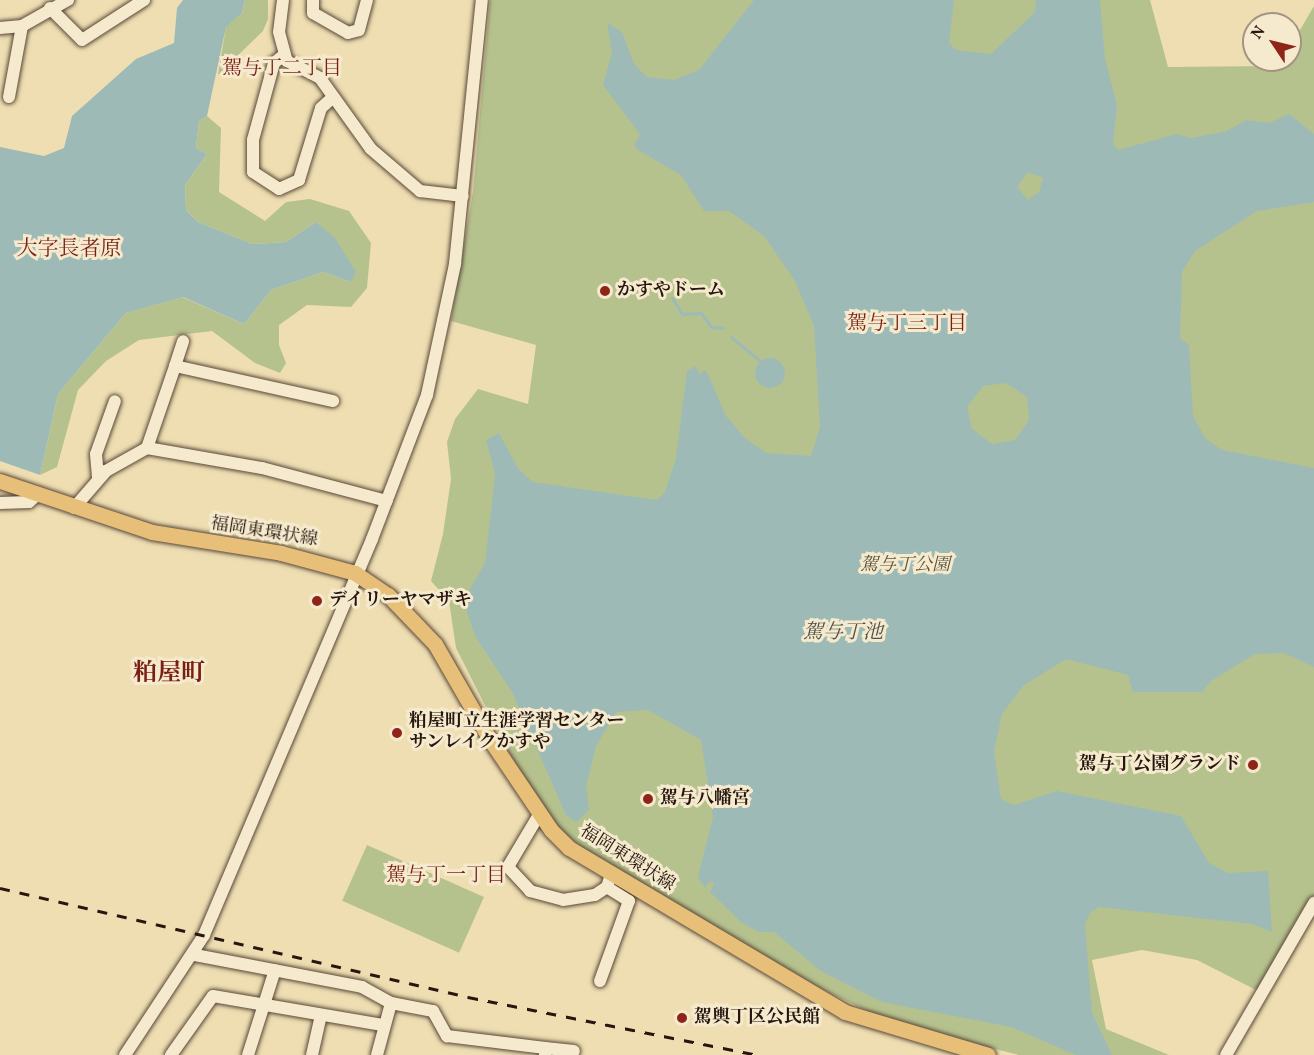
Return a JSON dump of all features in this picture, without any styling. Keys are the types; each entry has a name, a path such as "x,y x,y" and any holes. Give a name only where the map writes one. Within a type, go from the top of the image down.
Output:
{"main road":[{"name":"福岡東環状線","path":"0,481 74,508 152,532 281,553 355,573 388,595 435,644 540,813 569,848 609,881 845,1012 988,1055"}],"street":[{"path":"0,28 22,26 59,3 82,40 144,0"},
{"path":"283,0 279,32 284,55 320,78 371,150 420,191 463,196"},
{"path":"313,0 313,13 348,33 359,30 366,0"},
{"path":"125,1055 195,955 387,501 435,362 463,196 482,0"},
{"path":"9,96 22,26"},
{"path":"284,55 274,63 253,140 253,172 279,189 299,180 321,108 332,98"},
{"path":"147,448 183,341"},
{"path":"175,366 333,401"},
{"path":"98,477 96,454 115,401"},
{"path":"74,508 98,477 147,448 262,468 387,501"},
{"path":"0,503 29,502 38,494"},
{"path":"540,813 508,867 530,891 563,900 609,881 629,901 600,981"},
{"path":"1226,1055 1314,903"},
{"path":"195,955 362,987 392,1003 434,1011 447,1036 545,1051 574,1052"},
{"path":"248,1055 268,1005 275,970"},
{"path":"171,1055 213,996 383,1026"},
{"path":"377,1055 383,1026 392,1003"},
{"path":"312,1055 321,1015"}],"green space":[{"path":"245,0 268,0 268,19 263,31 218,75 226,26 242,13"},
{"name":"駕与丁池","path":"490,0 1150,0 1168,67 1242,66 1242,72 1302,72 1302,26 1314,6 1314,896 1260,992 1197,960 1142,950 1092,960 1106,1029 1169,1055 1019,1055 895,1024 799,978 606,867 558,828 528,790 456,648 449,601 431,581 443,534 451,479 447,442 455,419 478,389 528,404 536,345 451,321 473,192"},
{"path":"207,116 221,128 219,192 265,221 286,202 310,199 349,211 371,243 367,288 351,307 307,305 279,325 279,345 286,363 280,373 255,363 212,331 139,340 106,361 78,390 57,467 40,475 58,394 126,313 182,297 244,324 271,290 323,272 351,282 316,222 286,242 252,244 198,222 186,210 185,185 207,154 196,148 199,121"},
{"path":"367,845 484,897 459,953 342,901"}],"water":[{"path":"183,0 245,0 242,13 226,27 207,116 199,121 196,148 207,154 185,185 186,210 198,222 252,244 286,242 316,222 335,238 356,272 351,282 323,272 271,290 244,324 183,297 126,313 58,394 40,475 0,461 0,147 44,156 64,148 72,116 136,59 174,43 177,8"},
{"name":"駕与丁池","path":"754,0 954,0 949,43 956,50 991,54 1035,12 1036,0 1100,0 1105,59 1117,105 1113,144 1118,150 1177,134 1190,138 1224,132 1247,120 1269,123 1289,114 1314,134 1314,202 1257,211 1195,251 1182,272 1180,338 1189,345 1193,416 1205,438 1222,450 1314,468 1314,667 1284,653 1255,654 1211,681 1202,692 1133,692 1128,675 1066,659 1023,686 1002,714 994,751 1001,799 1014,805 1057,791 1181,816 1209,863 1228,873 1268,871 1272,932 1252,924 1099,907 1091,912 1085,924 1092,1013 1112,1055 1076,1055 1011,1027 882,1002 821,971 774,932 759,932 742,923 710,892 714,884 710,881 705,888 698,877 713,817 701,740 648,710 616,712 596,746 586,787 589,810 576,822 566,815 512,692 475,636 467,612 469,591 485,563 495,474 486,440 499,433 519,470 533,482 657,500 665,492 676,458 687,371 696,366 699,374 706,370 726,416 745,438 766,453 811,456 820,427 814,326 795,281 764,236 729,211 704,211 681,175 638,150 634,145 640,134 603,85 612,53 607,23 622,32 634,64 647,77 674,80 699,70","holes":["1028,172 1043,178 1039,192 1028,200 1017,187","1006,383 1027,397 1029,420 1015,440 992,444 972,429 967,407 983,386"]},
{"path":"770,358 780,363 785,373 780,383 770,388 760,383 755,373 760,363"}],"waterway":[{"path":"672,298 682,314 701,313 711,327 723,328"},
{"path":"731,337 764,364"}],"railway":[{"path":"0,888 468,997 759,1055"}],"place":[{"name":"かすやドーム","path":"605,291"},
{"name":"デイリーヤマザキ","path":"317,601"},
{"name":"粕屋町立生涯学習センター サンレイクかすや","path":"397,733"},
{"name":"駕与丁公園グランド","path":"1253,765"},
{"name":"駕与八幡宮","path":"648,799"},
{"name":"駕輿丁区公民館","path":"682,1018"}],"district":[{"name":"駕与丁二丁目","path":"282,69"},
{"name":"大字長者原","path":"69,250"},
{"name":"駕与丁三丁目","path":"907,324"},
{"name":"粕屋町","path":"169,675"},
{"name":"駕与丁一丁目","path":"446,876"}],"park label":[{"name":"駕与丁公園","path":"905,566"}]}
